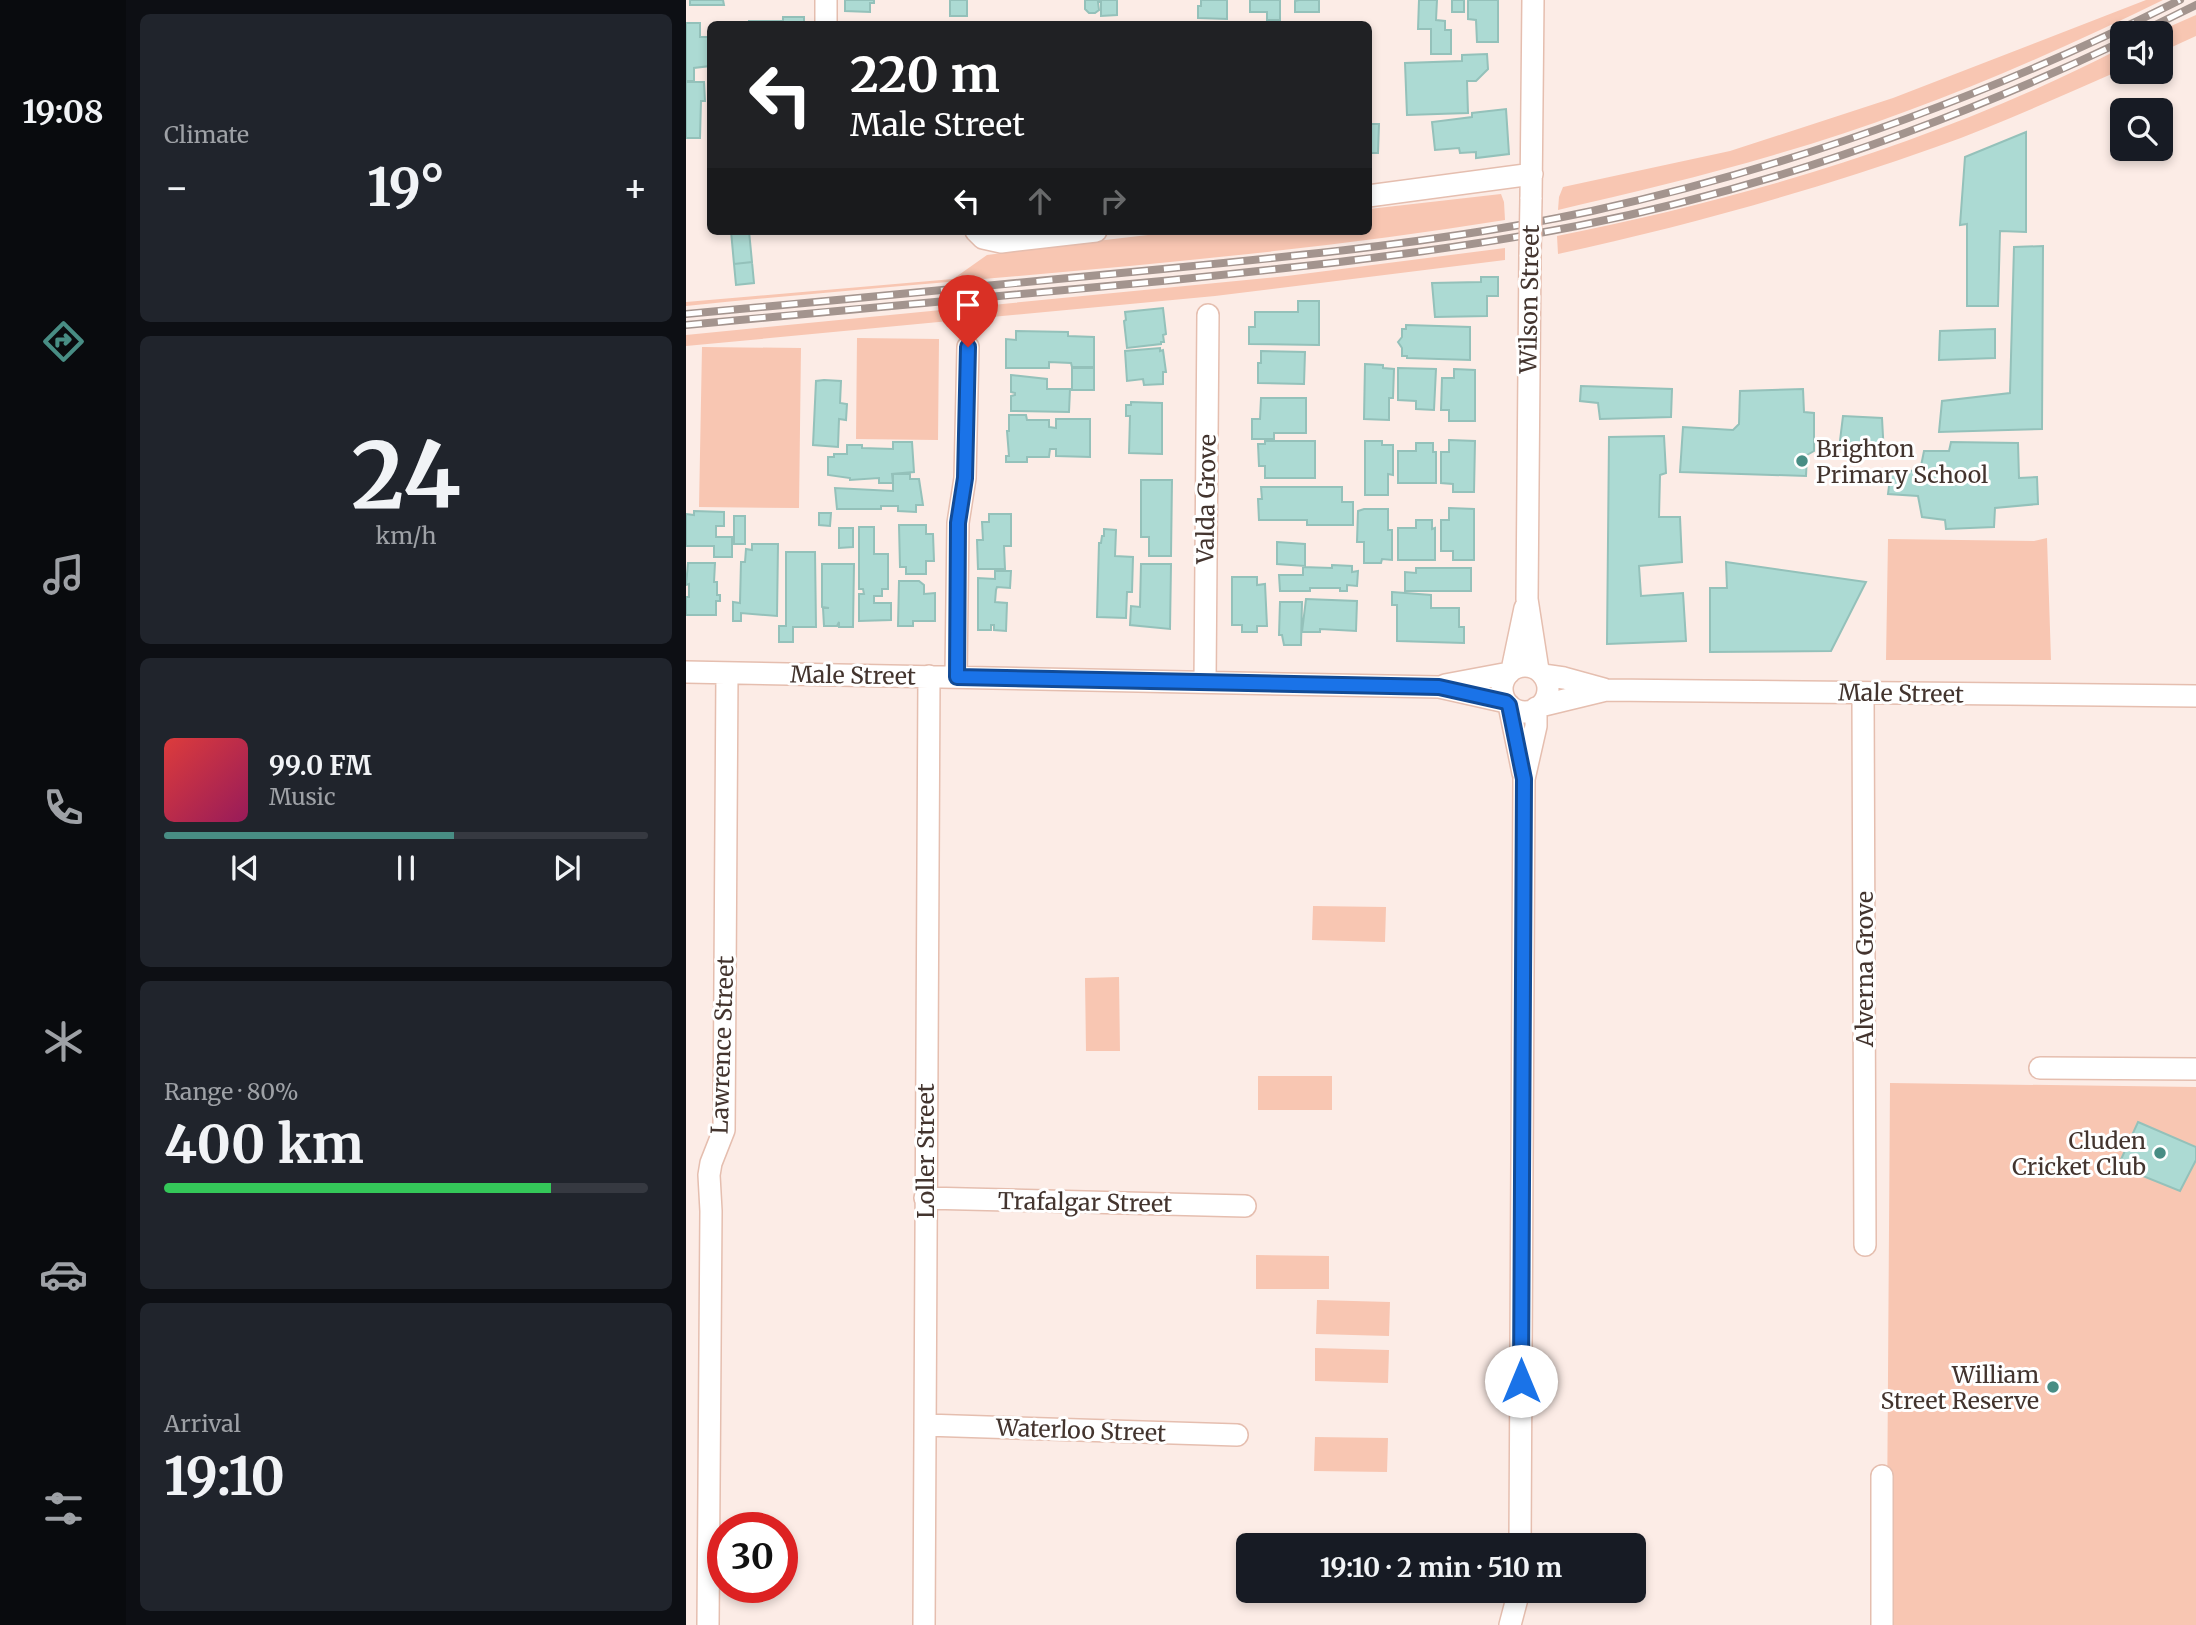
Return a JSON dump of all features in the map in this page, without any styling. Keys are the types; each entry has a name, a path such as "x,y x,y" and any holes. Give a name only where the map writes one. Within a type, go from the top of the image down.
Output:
{"street":[{"path":"826,0 826,21"},
{"name":"Wilson Street","path":"1533,0 1527,599 1540,673"},
{"path":"1372,195 1532,174"},
{"path":"980,235 1000,242 1061,235"},
{"name":"Valda Grove","path":"1205,682 1208,315"},
{"path":"957,677 958,523 965,478 968,347"},
{"name":"Wilson Street","path":"1510,671 1527,599"},
{"path":"1520,1533 1524,779 1508,703 1502,687 1510,671 1525,666 1540,673 1546,681 1547,694 1538,707 1524,779"},
{"name":"Male Street","path":"1439,687 1510,671"},
{"name":"Male Street","path":"686,672 1439,687 1508,703"},
{"name":"Lawrence Street","path":"708,1625 711,1225 709,1175 710,1164 723,1130 727,673"},
{"name":"Male Street","path":"1540,673 1606,690 2196,696"},
{"name":"Loller Street","path":"925,1625 929,676"},
{"name":"Male Street","path":"1538,707 1606,690"},
{"name":"Alverna Grove","path":"1863,693 1865,1245"},
{"path":"1508,703 1522,711 1538,707"},
{"path":"2040,1069 2196,1069"},
{"name":"Trafalgar Street","path":"925,1198 1245,1206"},
{"name":"Waterloo Street","path":"925,1426 1237,1435"},
{"path":"1882,1476 1882,1625"},
{"path":"1510,1625 1516,1603"},
{"path":"1523,1603 1528,1625"}],"shaded area":[{"path":"2146,0 2163,0 2118,21 2110,21 2110,25 2021,66 1874,123 1747,163 1558,210 1563,187 1730,151 1893,98"},
{"path":"2196,15 2196,36 2173,47 2173,25"},
{"path":"2110,53 2110,75 1936,147 1749,206 1558,254 1557,236 1703,203 1847,161 1918,137 2056,80"},
{"path":"1501,194 1505,220 1199,259 686,306 686,302 953,279 987,255 1150,235 1372,235 1372,209"},
{"path":"1505,248 1505,260 1215,296 686,346 686,335 1287,276"},
{"path":"857,338 939,339 938,440 856,439"},
{"path":"702,347 801,348 799,508 699,507"},
{"path":"2047,538 2051,660 1886,660 1888,539 2034,541"},
{"path":"1313,906 1386,907 1385,942 1312,940"},
{"path":"1119,977 1120,1051 1086,1051 1085,978"},
{"path":"1258,1076 1332,1076 1332,1110 1258,1110"},
{"name":"William Street Reserve","path":"1890,1083 2196,1087 2196,1625 1888,1625"},
{"path":"1256,1255 1329,1256 1329,1289 1256,1289"},
{"path":"1317,1300 1390,1302 1389,1336 1316,1334"},
{"path":"1315,1348 1389,1350 1388,1383 1315,1381"},
{"path":"1315,1437 1388,1438 1387,1472 1314,1471"}],"building":[{"path":"690,0 723,0 724,5 690,5"},
{"path":"845,0 874,0 874,3 870,3 870,12 845,11"},
{"path":"950,0 967,0 967,16 950,16"},
{"path":"1085,0 1117,0 1117,15 1101,16 1101,2 1098,2 1099,10 1089,13 1085,9"},
{"path":"1201,0 1227,0 1227,19 1198,18"},
{"path":"1250,0 1280,0 1280,20 1267,20 1267,12 1250,12"},
{"path":"1319,0 1319,12 1295,12 1295,1"},
{"path":"1419,0 1437,0 1436,20 1445,21 1445,30 1451,30 1451,54 1431,54 1431,29 1418,29"},
{"path":"1452,0 1464,0 1464,12 1452,12"},
{"path":"1468,0 1498,0 1498,42 1477,42 1476,20 1468,19"},
{"path":"783,17 804,17 804,21 783,21"},
{"path":"686,23 700,23 700,37 707,37 707,66 694,68 694,81 686,81"},
{"path":"1487,54 1488,69 1476,81 1467,81 1468,113 1407,115 1405,63 1462,61 1462,55"},
{"path":"686,82 704,82 705,101 701,101 700,138 686,138"},
{"path":"1506,109 1509,154 1476,158 1476,152 1460,153 1459,148 1435,150 1432,122"},
{"path":"1372,124 1379,124 1378,153 1372,153"},
{"path":"2026,132 2026,232 2000,231 1998,306 1967,306 1967,224 1960,225 1965,157"},
{"path":"731,235 749,235 752,262 734,264"},
{"path":"2043,246 2042,429 1939,432 1942,401 2010,393 2014,247"},
{"path":"752,262 754,283 736,285 734,264"},
{"path":"1481,277 1498,277 1498,296 1487,296 1487,316 1435,317 1432,283 1481,282"},
{"path":"1298,301 1319,301 1319,345 1249,344 1249,327 1255,327 1255,312 1298,312"},
{"path":"1163,308 1166,334 1163,335 1164,342 1127,348 1125,312"},
{"path":"1406,325 1470,327 1470,360 1402,356 1402,348 1398,342"},
{"path":"1995,329 1995,358 1939,360 1940,331"},
{"path":"1016,331 1068,332 1068,336 1094,337 1094,367 1072,367 1071,363 1049,362 1049,368 1006,368 1006,339 1016,340"},
{"path":"1160,348 1160,351 1163,350 1166,372 1163,372 1163,384 1144,385 1143,379 1127,381 1125,351"},
{"path":"1261,351 1305,352 1304,384 1258,383"},
{"path":"1365,364 1394,369 1393,398 1389,398 1389,420 1364,419"},
{"path":"1072,368 1094,368 1094,390 1072,390"},
{"path":"1398,368 1436,369 1434,410 1416,409 1416,401 1398,400"},
{"path":"1454,369 1475,370 1475,421 1449,421 1449,410 1441,410 1442,378 1454,378"},
{"path":"1011,375 1047,379 1047,389 1070,389 1069,412 1011,411 1011,396 1015,393 1011,392"},
{"path":"816,381 841,381 840,403 847,404 846,420 839,419 838,447 813,445"},
{"path":"1581,386 1672,389 1671,417 1600,419 1598,403 1580,401"},
{"path":"1803,389 1804,412 1814,413 1814,451 1807,455 1806,476 1680,472 1683,427 1733,430 1739,424 1740,391"},
{"path":"1261,398 1306,398 1306,433 1274,433 1274,439 1252,439 1252,419 1260,419"},
{"path":"1131,402 1162,403 1162,454 1129,453 1130,416 1126,416 1126,405 1131,405"},
{"path":"1009,415 1026,415 1027,420 1049,420 1049,427 1056,428 1056,419 1090,419 1090,457 1056,456 1056,449 1050,449 1049,457 1027,457 1027,462 1006,462 1006,456 1009,456"},
{"path":"1843,416 1882,418 1884,455 1861,455 1861,448 1839,449"},
{"path":"1664,436 1666,473 1660,475 1659,517 1680,517 1682,562 1639,566 1641,596 1683,593 1686,641 1607,644 1609,437"},
{"path":"1449,440 1475,441 1474,492 1453,492 1453,484 1441,483 1441,452 1449,452"},
{"path":"1265,441 1315,441 1315,478 1265,478 1265,466 1259,466 1258,444 1265,444"},
{"path":"1365,441 1382,441 1382,445 1393,445 1393,475 1388,474 1388,495 1365,495"},
{"path":"893,442 912,442 914,472 892,474 893,483 879,483 879,478 850,480 828,475 828,457 847,454 847,445 893,449"},
{"path":"1951,442 2018,443 2019,478 2037,477 2038,504 1995,508 1994,527 1946,529 1945,520 1922,517 1918,496 1888,494 1891,470 1920,471 1924,451 1949,451"},
{"path":"1416,443 1433,443 1433,452 1436,452 1436,483 1398,483 1398,451 1416,451"},
{"path":"893,474 910,474 910,479 919,479 923,505 916,505 916,512 898,511 898,506 881,506 881,509 837,509 835,488 893,491"},
{"path":"1141,480 1172,480 1171,556 1149,556 1149,537 1141,537"},
{"path":"1261,487 1342,487 1342,502 1353,502 1353,525 1307,525 1307,520 1259,520 1258,499 1262,499"},
{"path":"1449,508 1474,509 1474,560 1453,560 1453,551 1441,551 1441,520 1449,520"},
{"path":"1388,509 1388,530 1392,530 1392,560 1364,563 1364,542 1357,542 1358,511"},
{"path":"694,511 724,512 724,526 716,526 716,537 732,537 732,557 714,557 714,546 686,546 686,514 694,515"},
{"path":"819,513 831,513 830,526 819,525"},
{"path":"989,514 1011,514 1011,546 1004,546 1005,569 978,569 977,540 983,540 982,522 989,522"},
{"path":"734,516 745,516 745,544 734,544"},
{"path":"1416,520 1432,520 1432,529 1435,528 1435,560 1398,560 1398,528 1416,528"},
{"path":"899,525 926,525 926,534 933,534 934,561 926,561 926,574 906,574 906,567 900,567"},
{"path":"859,527 874,527 874,554 888,554 888,589 882,589 882,596 874,596 874,603 891,603 891,620 859,621 859,594 864,594 863,589 859,589"},
{"path":"839,528 853,528 853,547 839,548"},
{"path":"1104,529 1116,530 1115,556 1133,557 1132,592 1127,592 1126,618 1097,617 1099,543 1104,536"},
{"path":"1277,542 1305,544 1305,566 1277,564"},
{"path":"752,544 778,544 777,616 741,613 741,621 733,621 733,602 740,603 741,562 745,562 746,549 752,550"},
{"path":"786,552 815,552 816,627 793,627 793,642 779,642 779,626 786,626"},
{"path":"1726,562 1866,582 1831,651 1710,652 1710,588 1727,588"},
{"path":"688,563 715,563 714,582 717,582 717,595 720,595 720,601 716,601 716,615 686,615 686,597 689,597 689,584 686,585"},
{"path":"822,564 854,564 853,627 839,627 839,622 837,626 824,626 823,608 829,608 822,607"},
{"path":"1141,564 1171,564 1170,629 1130,625 1131,606 1140,607"},
{"path":"1332,565 1352,566 1352,572 1358,571 1357,586 1347,585 1347,591 1340,591 1340,588 1310,588 1310,591 1280,591 1279,575 1303,575 1303,567 1332,568"},
{"path":"1416,568 1471,568 1471,591 1405,591 1405,572 1416,573"},
{"path":"995,571 1011,571 1010,588 997,587 995,602 1007,603 1006,631 994,630 994,625 991,625 991,630 978,630 978,578 995,579"},
{"path":"1232,577 1257,577 1257,585 1265,584 1267,626 1257,626 1257,632 1242,632 1242,625 1232,625"},
{"path":"899,581 919,581 924,585 924,594 935,593 935,621 913,621 913,626 898,626"},
{"path":"1392,592 1431,595 1431,608 1459,608 1459,627 1464,627 1464,643 1397,641 1397,605 1392,605"},
{"path":"1306,599 1357,601 1356,631 1320,629 1320,632 1302,632"},
{"path":"1280,602 1302,602 1301,645 1284,645 1282,635 1279,635"},
{"name":"Cluden Cricket Club","path":"2138,1122 2196,1147 2196,1160 2180,1191 2118,1166"}],"railway":[{"path":"686,314 1325,252 1486,231 1592,211 1744,172 1892,124 2038,66 2180,0"},
{"path":"2163,21 2196,5"},
{"path":"686,325 1274,269 1426,251 1577,226 1717,193 1856,150 1991,99 2110,47"}],"place":[{"name":"Brighton Primary School","path":"1802,461"},
{"name":"Cluden Cricket Club","path":"2160,1153"},
{"name":"William Street Reserve","path":"2053,1387"}],"route":[{"path":"968,347 965,478 958,523 957,677 1439,687 1506,702 1509,705 1524,779 1521,1381"}]}
